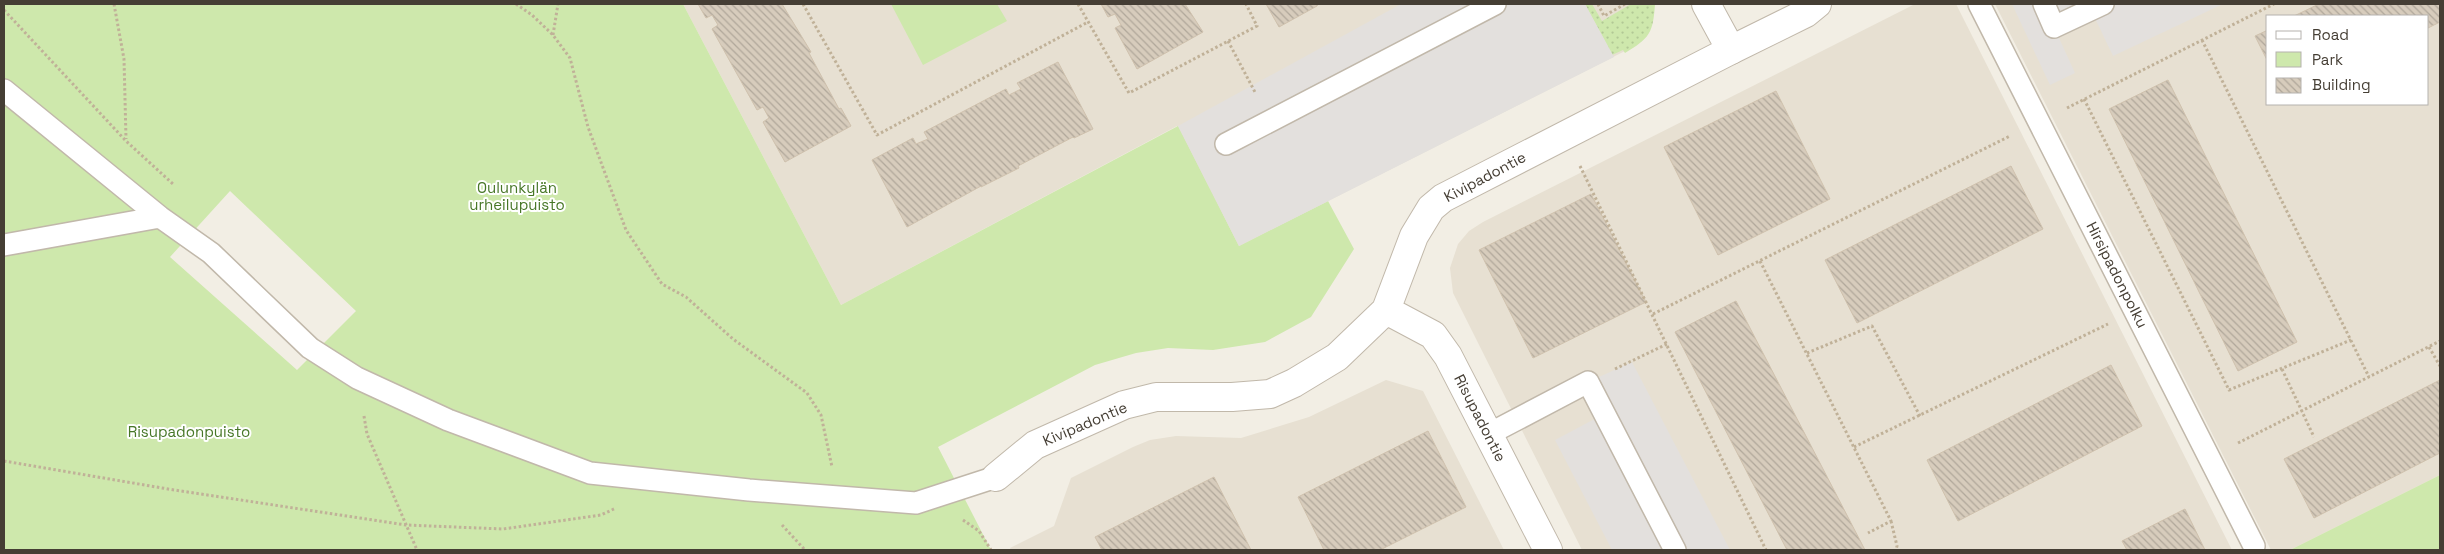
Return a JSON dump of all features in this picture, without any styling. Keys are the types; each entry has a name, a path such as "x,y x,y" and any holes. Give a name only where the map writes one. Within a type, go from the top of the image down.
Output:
{"street":[{"path":"1706,4 1731,50"},
{"name":"Kivipadontie","path":"996,476 1035,445 1124,405 1156,397 1232,397 1270,394 1294,383 1337,357 1386,310 1414,236 1431,208 1443,198 1806,13 1817,4"},
{"name":"Risupadontie","path":"1386,310 1433,335 1448,356 1548,550"}],"lane":[{"path":"1226,144 1495,4"},
{"name":"Hirsipadonpolku","path":"1979,4 2254,546"},
{"path":"2044,4 2054,27 2103,4"},
{"path":"4,90 160,216 211,252 310,348 357,378 448,420 590,474 833,497 916,502 952,492 996,476"},
{"path":"4,246 160,216"},
{"path":"1489,434 1588,382 1676,550"}],"path":[{"path":"114,4 124,59 126,141"},
{"path":"516,4 532,15 553,35 570,58 588,127 626,230 662,284 686,296 732,339 807,392 822,414 832,464 833,497"},
{"path":"553,35 558,4"},
{"path":"802,4 877,135 1088,22"},
{"path":"1078,4 1129,93 1257,26 1246,4"},
{"path":"1598,4 1604,16 1625,4"},
{"path":"1653,314 2274,4"},
{"path":"4,10 126,141 176,187"},
{"path":"2202,40 2369,377"},
{"path":"1228,41 1271,121"},
{"path":"2084,99 2229,390 2351,340"},
{"path":"1578,164 1653,314 1766,550"},
{"path":"1760,261 1891,521 1898,546 1896,550"},
{"path":"1854,448 2135,311"},
{"path":"1807,353 1872,326 1920,416"},
{"path":"2235,445 2440,341"},
{"path":"1637,359 1667,344"},
{"path":"2430,347 2440,366"},
{"path":"2282,369 2314,437"},
{"path":"357,378 367,434 417,550"},
{"path":"4,461 168,489 406,525 503,529 601,516 617,507"},
{"path":"952,492 962,519 978,531 991,550"},
{"path":"1868,533 1891,521"}],"shaded area":[{"path":"683,4 1651,4 1625,51 1239,246 1177,126 841,305"},
{"path":"1401,4 1585,4 1614,57 1239,246 1178,126"},
{"path":"1915,4 1956,4 2232,550 1582,550 1453,293 1450,268 1458,244 1469,231 1483,222"},
{"path":"1995,4 2440,4 2440,475 2290,550 2271,550"},
{"path":"2012,4 2223,4 2113,56 2091,10 2054,27 2075,73 2050,85"},
{"path":"1632,362 1730,550 1612,550 1555,440 1604,414 1588,382"},
{"path":"1386,380 1423,391 1504,550 1011,550 1010,548 1054,526 1071,478 1133,447 1150,440 1176,436 1241,438 1309,417"}],"green space":[{"path":"4,4 683,4 841,305 1178,126 1239,246 1328,201 1354,249 1311,317 1265,342 1213,350 1168,348 1136,353 1095,365 938,447 991,550 4,550","holes":["230,191 356,311 297,370 170,257"]},
{"path":"891,4 997,4 1007,21 923,65"},
{"path":"1585,4 1592,4 1602,21 1631,4 1655,4 1653,22 1649,34 1625,53 1623,50 1612,55"},
{"path":"2440,475 2440,550 2290,550"}],"building":[{"path":"698,4 782,4 811,52 809,53 839,109 841,108 851,126 785,162 763,122 769,118 763,107 757,110 712,29 718,25 712,15 706,18"},
{"path":"1101,4 1185,4 1203,32 1137,69 1115,28 1121,25 1115,14 1108,17"},
{"path":"1266,4 1318,4 1279,27"},
{"path":"2319,4 2440,4 2440,22 2429,28 2429,15 2296,15"},
{"path":"2266,31 2266,58 2255,36"},
{"path":"1058,62 1093,129 1073,137 1018,166 1019,168 981,186 907,227 872,160 913,138 916,144 928,139 924,132 1006,89 1009,95 1021,89 1017,83"},
{"path":"2168,80 2297,342 2238,371 2109,109"},
{"path":"1776,91 1830,199 1718,255 1664,147"},
{"path":"2011,166 2043,229 1857,323 1825,260"},
{"path":"1591,194 1646,302 1533,358 1479,250"},
{"path":"1736,301 1865,550 1787,550 1675,332"},
{"path":"2111,365 2142,426 1958,521 1927,460"},
{"path":"2440,380 2440,453 2314,518 2284,459"},
{"path":"1428,431 1466,507 1380,550 1324,550 1298,497"},
{"path":"1214,477 1251,550 1102,550 1095,537"},
{"path":"2185,509 2205,550 2127,550 2122,541"}],"park label":[{"name":"Oulunkylän urheilupuisto","path":"517,196"},
{"name":"Risupadonpuisto","path":"189,432"}]}
